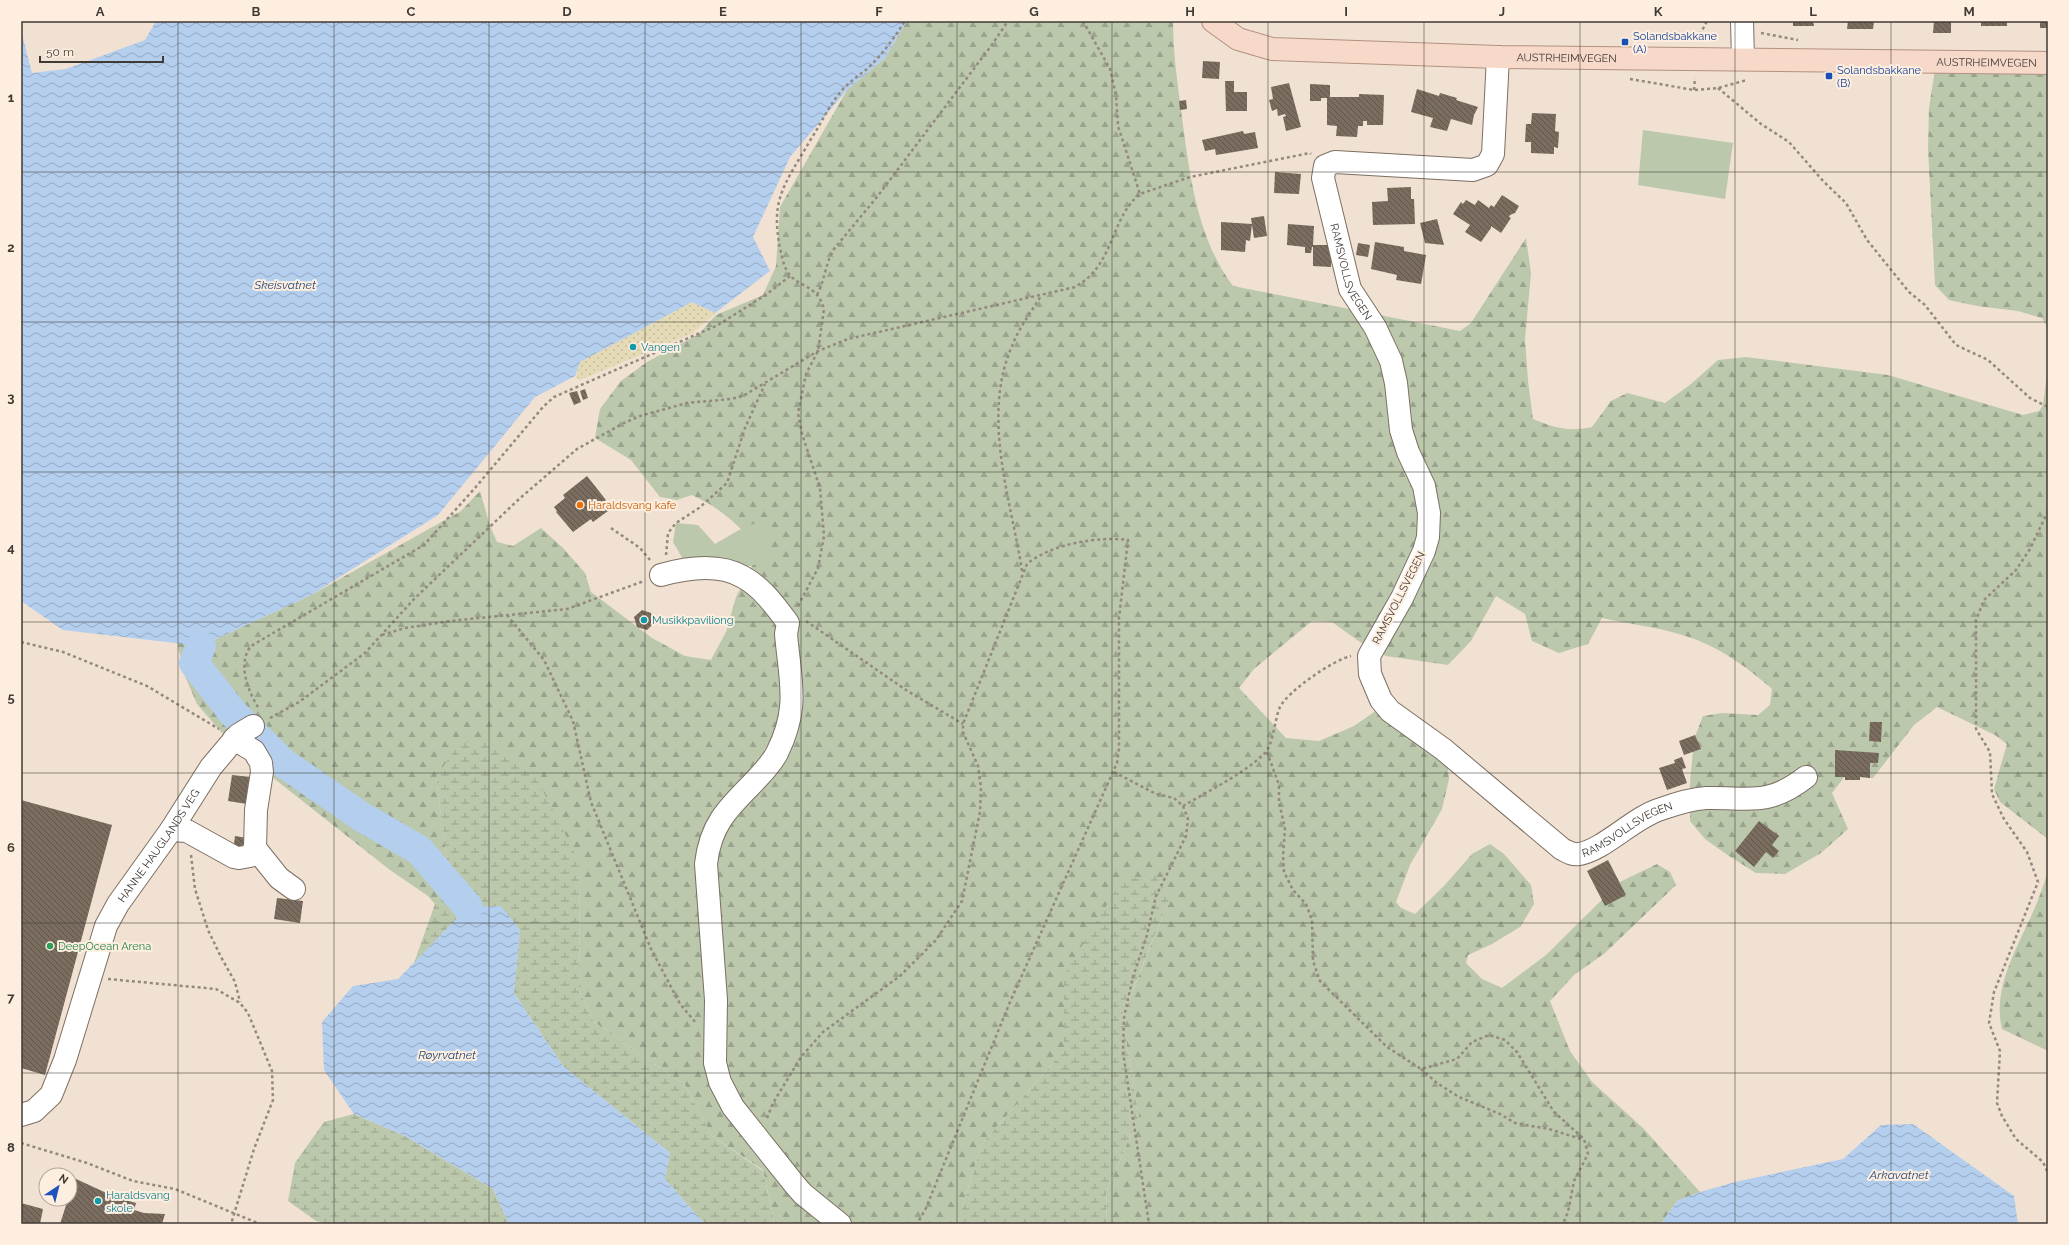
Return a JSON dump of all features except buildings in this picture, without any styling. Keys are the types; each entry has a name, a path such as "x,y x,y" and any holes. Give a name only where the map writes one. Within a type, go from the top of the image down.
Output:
{"main road":[{"name":"AUSTRHEIMVEGEN","path":"1213,21 1238,39 1272,49 1748,68 2048,63"}],"street":[{"path":"1742,21 1748,68"},
{"path":"1325,166 1335,162 1473,170 1487,165 1493,154 1498,57"},
{"name":"RAMSVOLLSVEGEN","path":"1325,166 1323,178 1350,289 1375,327 1391,361 1396,383 1401,430 1408,452 1424,486 1429,514 1428,537 1418,564 1402,598 1369,656 1370,674 1381,700 1390,711 1425,735 1562,849 1573,854 1582,854 1593,849 1635,821 1660,809 1705,798 1763,799 1793,787 1806,777"},
{"path":"661,574 686,568 720,570 743,576 791,618 786,634 793,698 784,736 770,765 730,807 715,828 708,845 706,864 716,1000 715,1063 726,1096 803,1194 840,1224"},
{"path":"179,830 239,858 250,856 255,848 256,810 262,772 261,763 254,751 247,726"},
{"name":"HANNE HAUGLANDS VEG","path":"21,1115 34,1111 51,1095 65,1060 106,926 118,904 179,830 211,767 247,726"},
{"path":"255,848 279,878 294,889"}],"path":[{"path":"905,21 876,60 835,98 784,185 777,209 777,232 784,262 790,276 817,295 824,309 818,351 806,374 798,413 802,434 820,488 824,536 818,568 791,618 963,724"},
{"path":"817,295 821,288 826,263 834,249 877,197 991,46 1008,21"},
{"path":"1083,21 1110,69 1116,95 1118,126 1140,194"},
{"path":"1697,41 1707,21"},
{"path":"1622,78 1694,90 1718,88 1748,68"},
{"path":"1718,88 1761,124 1790,142 1846,203 1867,240 1909,292 1925,305 1956,345 1988,360 2030,398 2048,407"},
{"path":"21,642 63,652 247,726 299,702 365,653 415,598 518,500 582,445 624,423 640,416 687,403 736,399 818,351 848,339 1075,287 1090,278 1101,264 1130,205 1140,194 1190,177 1310,153 1325,166"},
{"path":"247,726 251,696 244,666 245,655 251,646 424,545 475,488 543,407 554,397 718,325 768,294 790,276"},
{"path":"1022,571 1000,446 999,403 1002,376 1012,346 1042,295"},
{"path":"661,574 668,547 668,533 676,523 698,508 727,483 745,428 765,383"},
{"path":"2048,511 2030,549 2016,570 1984,600 1976,620 1976,729 1990,752 1992,794 2004,819 2028,852 2038,882 1994,992 1989,1023 2000,1051 1997,1103 2002,1116 2016,1139 2043,1162 2048,1173"},
{"path":"611,528 640,548 661,574"},
{"path":"759,1137 773,1103 800,1057 823,1032 900,976 936,940 962,901 980,812 981,788 978,766 963,732 963,724 1004,624 1022,571 1033,559 1070,544 1090,541 1128,540 1119,618 1119,748 1114,772 1094,813 1010,1002 926,1208 917,1224"},
{"path":"382,635 426,624 567,609 661,574"},
{"path":"507,615 544,660 573,721 591,802 651,949 680,1004 716,1045"},
{"path":"1183,806 1250,765 1267,752 1281,706 1309,679 1331,663 1352,656 1369,656"},
{"path":"1267,752 1279,785 1279,802 1285,830 1282,856 1284,872 1293,890 1306,904 1312,920 1313,962 1320,981 1387,1047 1421,1069 1437,1083 1459,1097 1500,1114 1515,1123 1549,1129 1584,1139"},
{"path":"1114,772 1156,794 1174,798 1183,806 1188,819 1186,836 1156,896 1147,936 1132,977 1124,1017 1123,1052 1149,1224"},
{"path":"179,830 208,930 221,958 235,982 240,1003"},
{"path":"91,975 116,981 216,990 240,1003 248,1013 272,1071 274,1085 273,1100 254,1149 231,1224"},
{"path":"1421,1069 1456,1059 1472,1042 1489,1035 1505,1040 1517,1052 1554,1112 1584,1139 1588,1154 1574,1181 1568,1212 1563,1224"},
{"path":"21,1143 46,1152 87,1163 133,1180 175,1189 260,1224"}],"green space":[{"path":"907,21 1173,21 1175,58 1192,184 1203,227 1211,248 1233,286 1460,331 1471,323 1526,238 1531,273 1525,339 1528,381 1533,419 1548,425 1569,429 1592,427 1611,401 1627,393 1665,403 1691,384 1718,360 1746,357 1888,375 2023,415 2039,411 2043,405 2048,367 2048,839 2000,802 1994,789 2007,744 1995,735 1937,707 1914,725 1873,778 1846,775 1832,793 1848,829 1821,853 1785,874 1756,873 1705,839 1690,821 1690,783 1694,739 1703,716 1722,713 1758,715 1770,705 1772,689 1755,674 1707,644 1686,636 1662,630 1602,618 1588,644 1559,653 1532,641 1525,614 1496,596 1471,641 1448,665 1386,656 1360,642 1332,622 1312,621 1254,669 1239,688 1286,738 1319,741 1354,726 1390,701 1446,751 1449,779 1442,809 1410,865 1396,902 1401,908 1415,914 1444,886 1472,854 1490,844 1504,854 1531,885 1534,904 1520,927 1492,944 1468,955 1466,963 1482,979 1502,988 1546,955 1620,882 1657,864 1670,872 1676,885 1605,953 1574,975 1550,1001 1570,1051 1592,1082 1644,1129 1700,1192 1677,1201 1661,1224 1107,1224 1106,1192 1139,1116 1122,1017 1170,898 1064,975 1064,1050 982,1144 957,1224 775,1224 763,1170 712,1136 685,1085 594,1022 579,990 580,863 436,777 449,877 435,904 428,896 390,870 234,747 197,704 185,676 177,642 201,646 311,595 461,511 480,491 490,526 497,542 513,546 541,528 563,548 585,573 591,592 652,638 685,656 711,660 726,632 736,597 753,564 758,547 728,517 703,500 692,495 677,500 660,497 631,460 595,438 600,409 621,381 647,362 699,334 716,315 763,295 776,266 780,207 847,90 885,58"},
{"path":"1936,63 2048,63 2048,328 2042,318 2018,311 1977,306 1949,300 1935,285 1928,148 1929,108"},
{"path":"1643,130 1733,143 1725,199 1638,185"},
{"path":"676,523 698,525 715,544 739,530 753,524 768,528 770,557 751,566 733,567 684,561 673,542"},
{"path":"490,741 538,781 580,863 579,990 594,1022 685,1085 712,1136 763,1171 775,1224 705,1224 665,1179 670,1153 563,1066 514,993 520,930 468,907 414,963 435,904 449,877 436,777 460,742"},
{"path":"2048,871 2048,1051 2002,1029 2000,1012 2001,995 2010,962 2032,915"},
{"path":"1155,875 1170,898 1122,1016 1139,1116 1106,1192 1107,1224 957,1224 982,1144 1064,1050 1064,975 1122,880"},
{"path":"354,1114 405,1136 493,1189 509,1224 330,1224 316,1221 288,1201 295,1163 324,1122"}],"sand":[{"name":"Vangen","path":"692,302 715,313 693,333 580,380 576,377 580,362"}],"water":[{"name":"Skeisvatnet","path":"156,21 907,21 885,58 847,90 790,157 753,237 770,271 715,313 692,302 580,362 575,376 535,397 438,515 311,595 201,646 63,630 21,601 21,30 32,73 66,69 145,40"},
{"name":"Røyrvatnet","path":"501,906 520,930 514,993 563,1066 670,1153 665,1179 705,1224 509,1224 493,1189 405,1136 354,1114 324,1070 322,1022 353,986 398,979 468,907"},
{"name":"Arkavatnet","path":"1913,1124 2014,1196 2018,1224 1661,1224 1677,1201 1700,1192 1735,1182 1843,1159 1881,1125"}],"waterway":[{"path":"201,646 194,663 233,713 282,762 362,817 419,850 468,907"}],"place":[{"name":"Solandsbakkane (A)","path":"1625,42"},
{"name":"Solandsbakkane (B)","path":"1829,76"},
{"name":"Vangen","path":"633,347"},
{"name":"Haraldsvang kafe","path":"580,505"},
{"name":"Musikkpaviliong","path":"644,620"},
{"name":"DeepOcean Arena","path":"50,946"},
{"name":"Haraldsvang skole","path":"98,1201"}]}
